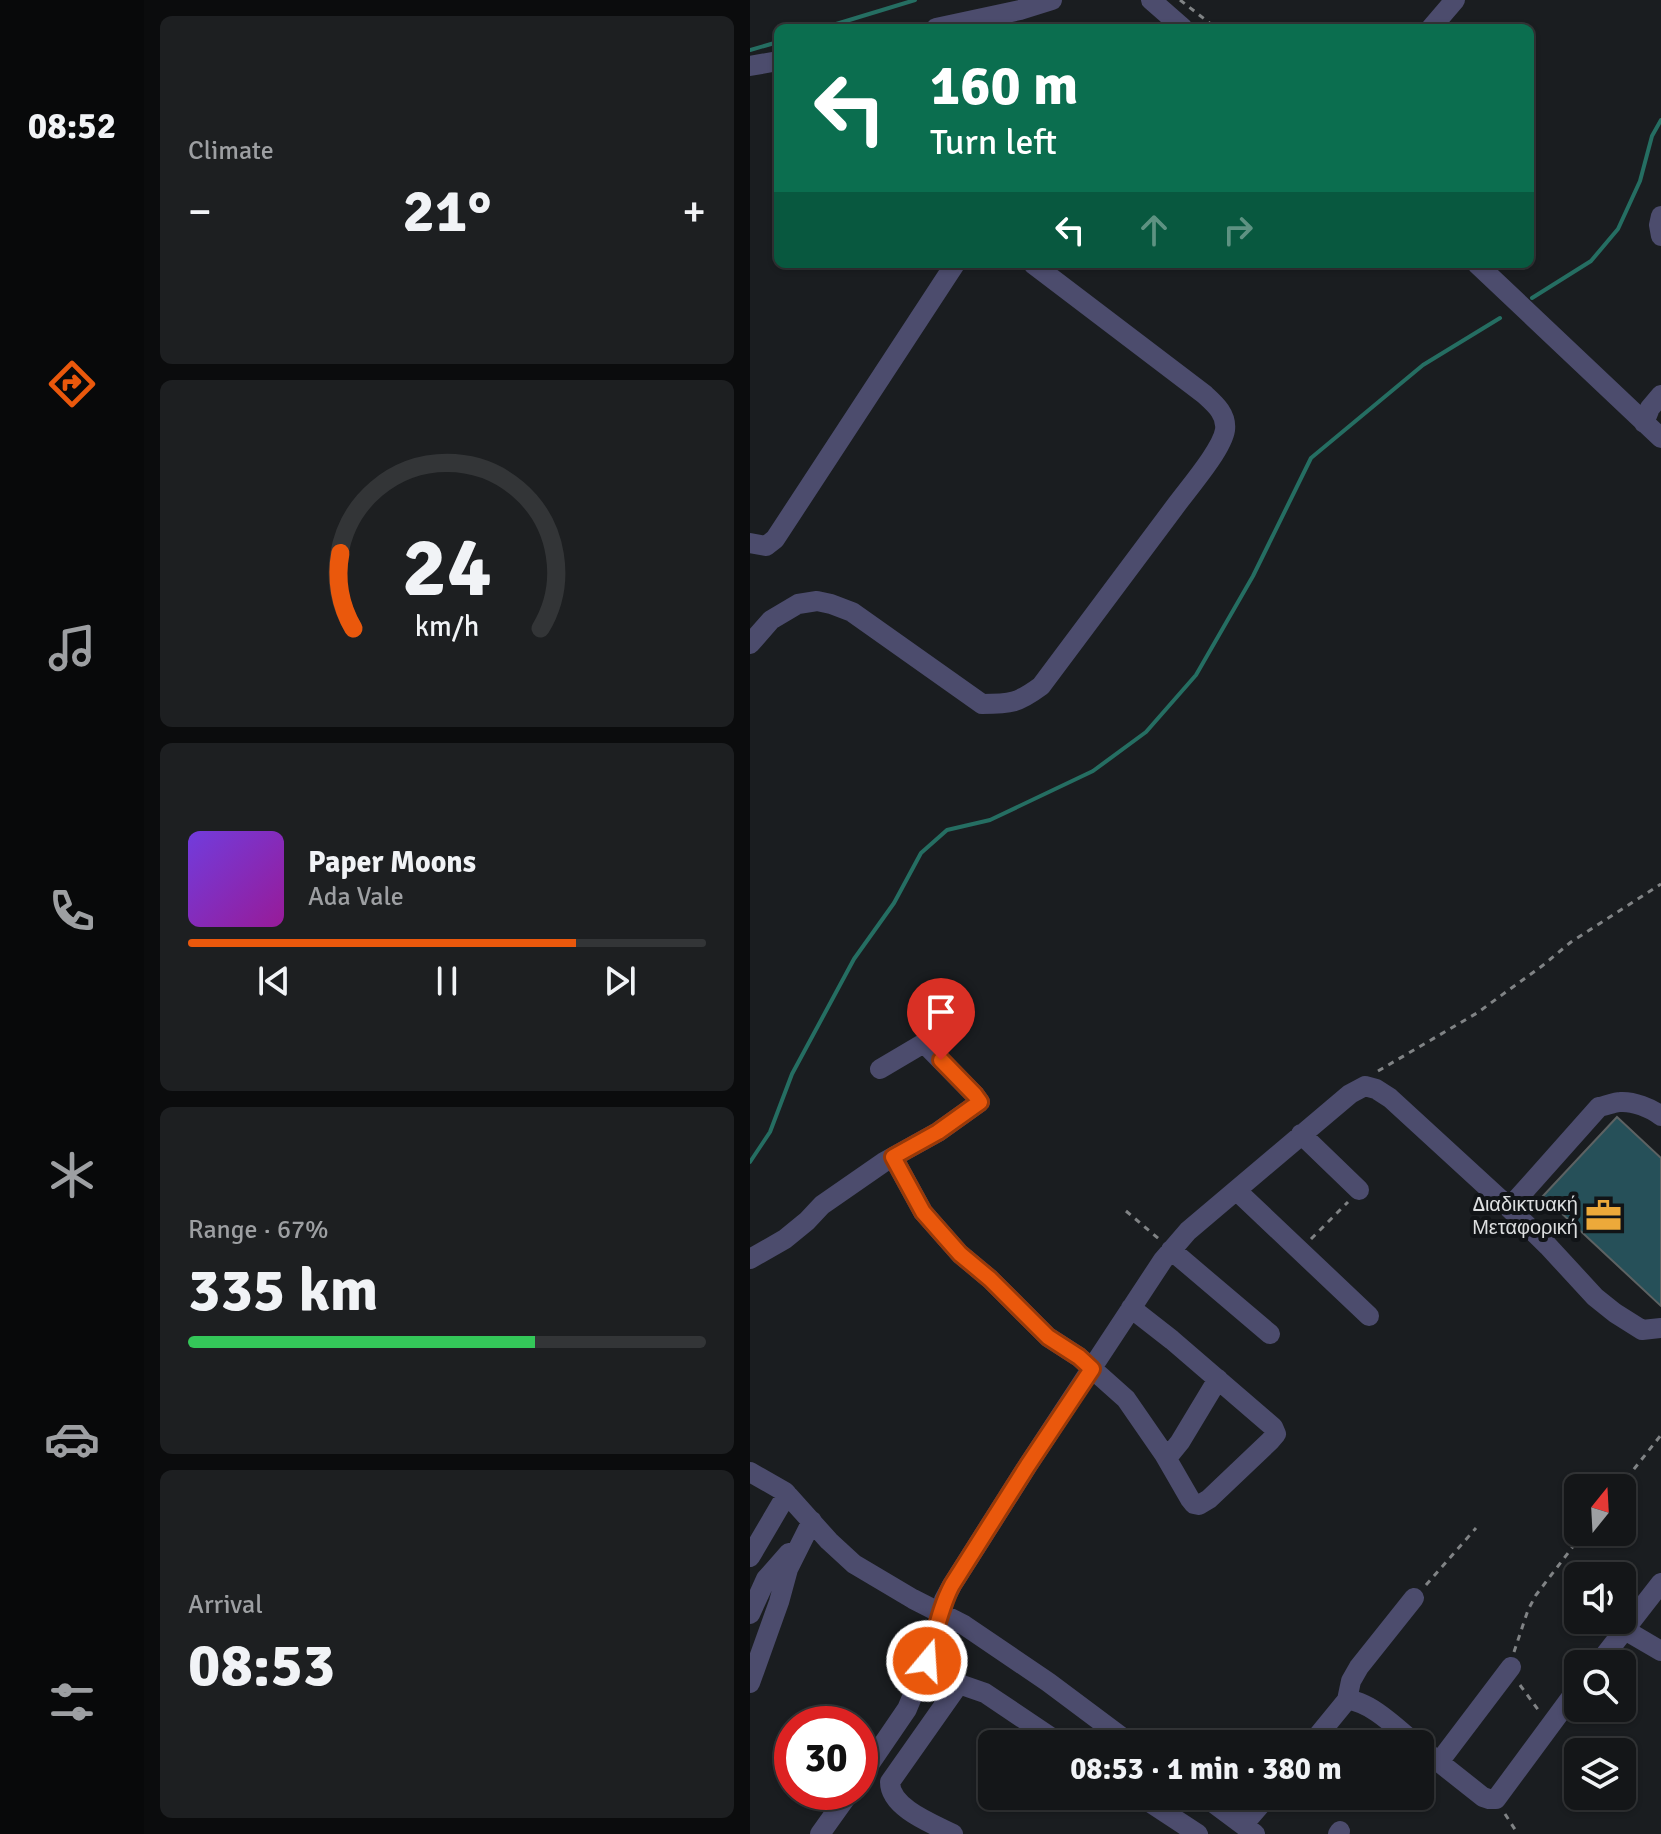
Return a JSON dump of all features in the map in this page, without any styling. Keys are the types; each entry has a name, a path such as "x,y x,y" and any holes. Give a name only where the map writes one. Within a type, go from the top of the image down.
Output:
{"street":[{"path":"955,24 1052,0"},
{"path":"1151,0 1178,24"},
{"path":"1434,24 1455,0"},
{"path":"750,66 774,62"},
{"path":"1661,216 1661,236"},
{"path":"750,543 766,546 775,539 952,268"},
{"path":"750,644 771,620 798,604 817,601 852,612 982,704 1007,704 1023,699 1041,686 1220,445 1225,431 1218,407 1193,385 1038,268"},
{"path":"1481,268 1661,438"},
{"path":"1644,423 1650,408 1661,395"},
{"path":"750,1259 785,1239 822,1205 980,1102 924,1043 880,1069"},
{"path":"878,1752 907,1709 942,1614 944,1600 952,1585 1171,1250 1188,1231 1350,1094 1365,1086 1390,1098 1504,1203 1595,1297 1642,1330 1661,1328"},
{"path":"1504,1203 1599,1107 1620,1102 1639,1105 1661,1116"},
{"path":"1301,1134 1359,1190"},
{"path":"893,1157 923,1212 960,1254 1048,1337 1079,1357 1126,1399 1167,1458 1190,1499 1199,1505 1276,1434 1273,1427 1218,1379 1131,1308"},
{"path":"1237,1191 1369,1316"},
{"path":"1171,1250 1270,1334"},
{"path":"1167,1458 1218,1379"},
{"path":"1080,1387 1111,1384"},
{"path":"750,1472 787,1494 854,1564 964,1625 1112,1730"},
{"path":"750,1557 787,1494"},
{"path":"750,1683 788,1569 812,1521"},
{"path":"750,1614 766,1579 801,1542"},
{"path":"1636,1616 1661,1583"},
{"path":"1322,1730 1347,1700 1351,1681 1359,1667 1414,1598"},
{"path":"1609,1650 1622,1634"},
{"path":"1632,1634 1661,1651"},
{"path":"1439,1762 1511,1667"},
{"path":"918,1684 959,1684 985,1693 1040,1730"},
{"path":"953,1834 914,1814 894,1798 890,1782 959,1684"},
{"path":"1347,1700 1360,1702 1374,1710 1398,1730"},
{"path":"1434,1758 1483,1797 1496,1799 1564,1707"},
{"path":"820,1834 837,1810"},
{"path":"1161,1810 1198,1834"},
{"path":"1223,1810 1249,1830 1260,1810"}],"path":[{"path":"1180,0 1211,24"},
{"path":"1365,1086 1373,1074 1386,1065 1477,1013 1571,942 1661,884"},
{"path":"1299,1249 1359,1190"},
{"path":"1126,1211 1171,1250"},
{"path":"1630,1474 1661,1435"},
{"path":"1414,1598 1476,1528"},
{"path":"1551,1724 1527,1695 1511,1667 1528,1610 1573,1546"},
{"path":"1496,1799 1518,1834"}],"building":[{"path":"1617,1117 1661,1158 1661,1306 1543,1196"}],"waterway":[{"path":"836,24 915,0"},
{"path":"750,50 774,43"},
{"path":"1532,298 1591,261 1618,229 1640,181 1652,136 1661,120"},
{"path":"750,1162 770,1132 792,1074 854,959 894,903 921,853 947,830 990,820 1093,771 1146,732 1196,675 1253,576 1311,458 1423,365 1500,318"}],"place":[{"name":"Διαδικτυακή Μεταφορική","path":"1604,1215"}],"route":[{"path":"927,1661 944,1600 952,1585 1092,1369 1048,1337 960,1254 923,1212 893,1157 938,1132 980,1102 941,1060"}]}
